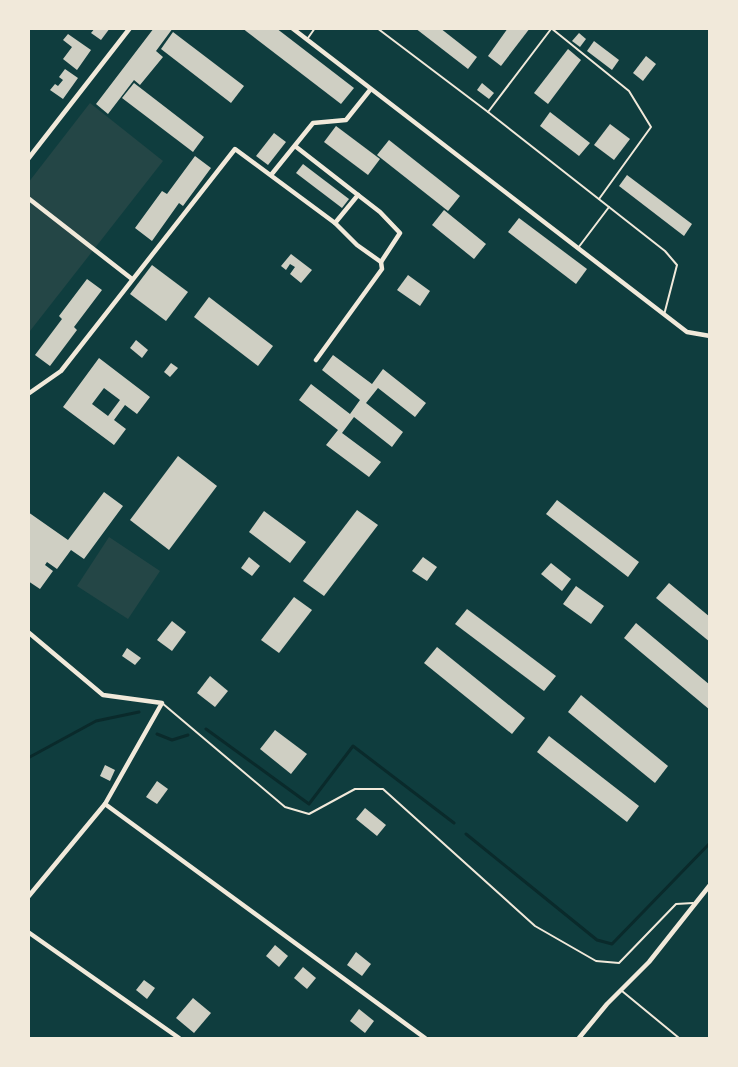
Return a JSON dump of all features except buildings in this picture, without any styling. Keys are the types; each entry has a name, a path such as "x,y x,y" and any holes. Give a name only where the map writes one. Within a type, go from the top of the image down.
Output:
{"street":[{"path":"28,159 130,28"},
{"path":"292,28 687,332 710,336"},
{"path":"271,175 313,123 346,120 370,90"},
{"path":"295,146 380,212 400,233 381,262 382,269 315,360"},
{"path":"28,394 61,371 235,149 335,223 357,245 381,262"},
{"path":"335,223 358,195"},
{"path":"28,198 132,279"},
{"path":"28,632 102,695 162,703 105,804 28,897"},
{"path":"105,804 425,1038"},
{"path":"579,1038 607,1004 649,962 710,885"},
{"path":"28,932 179,1038"}],"lane":[{"path":"306,40 315,28"},
{"path":"377,28 665,251 677,265 664,315"},
{"path":"488,112 551,29 629,91 651,127 599,199"},
{"path":"578,249 609,207"},
{"path":"162,703 285,807 309,814 356,789 383,789 535,926 596,961 619,963 676,904 695,903"},
{"path":"622,991 679,1038"}],"shaded area":[{"path":"90,103 163,161 30,331 28,183"},
{"path":"109,537 160,571 128,619 77,586"}],"waterway":[{"path":"28,758 96,721 139,712"},
{"path":"206,729 309,804 353,746 454,823"},
{"path":"157,734 172,740 188,735"},
{"path":"466,834 597,940 612,944 710,843"}]}
